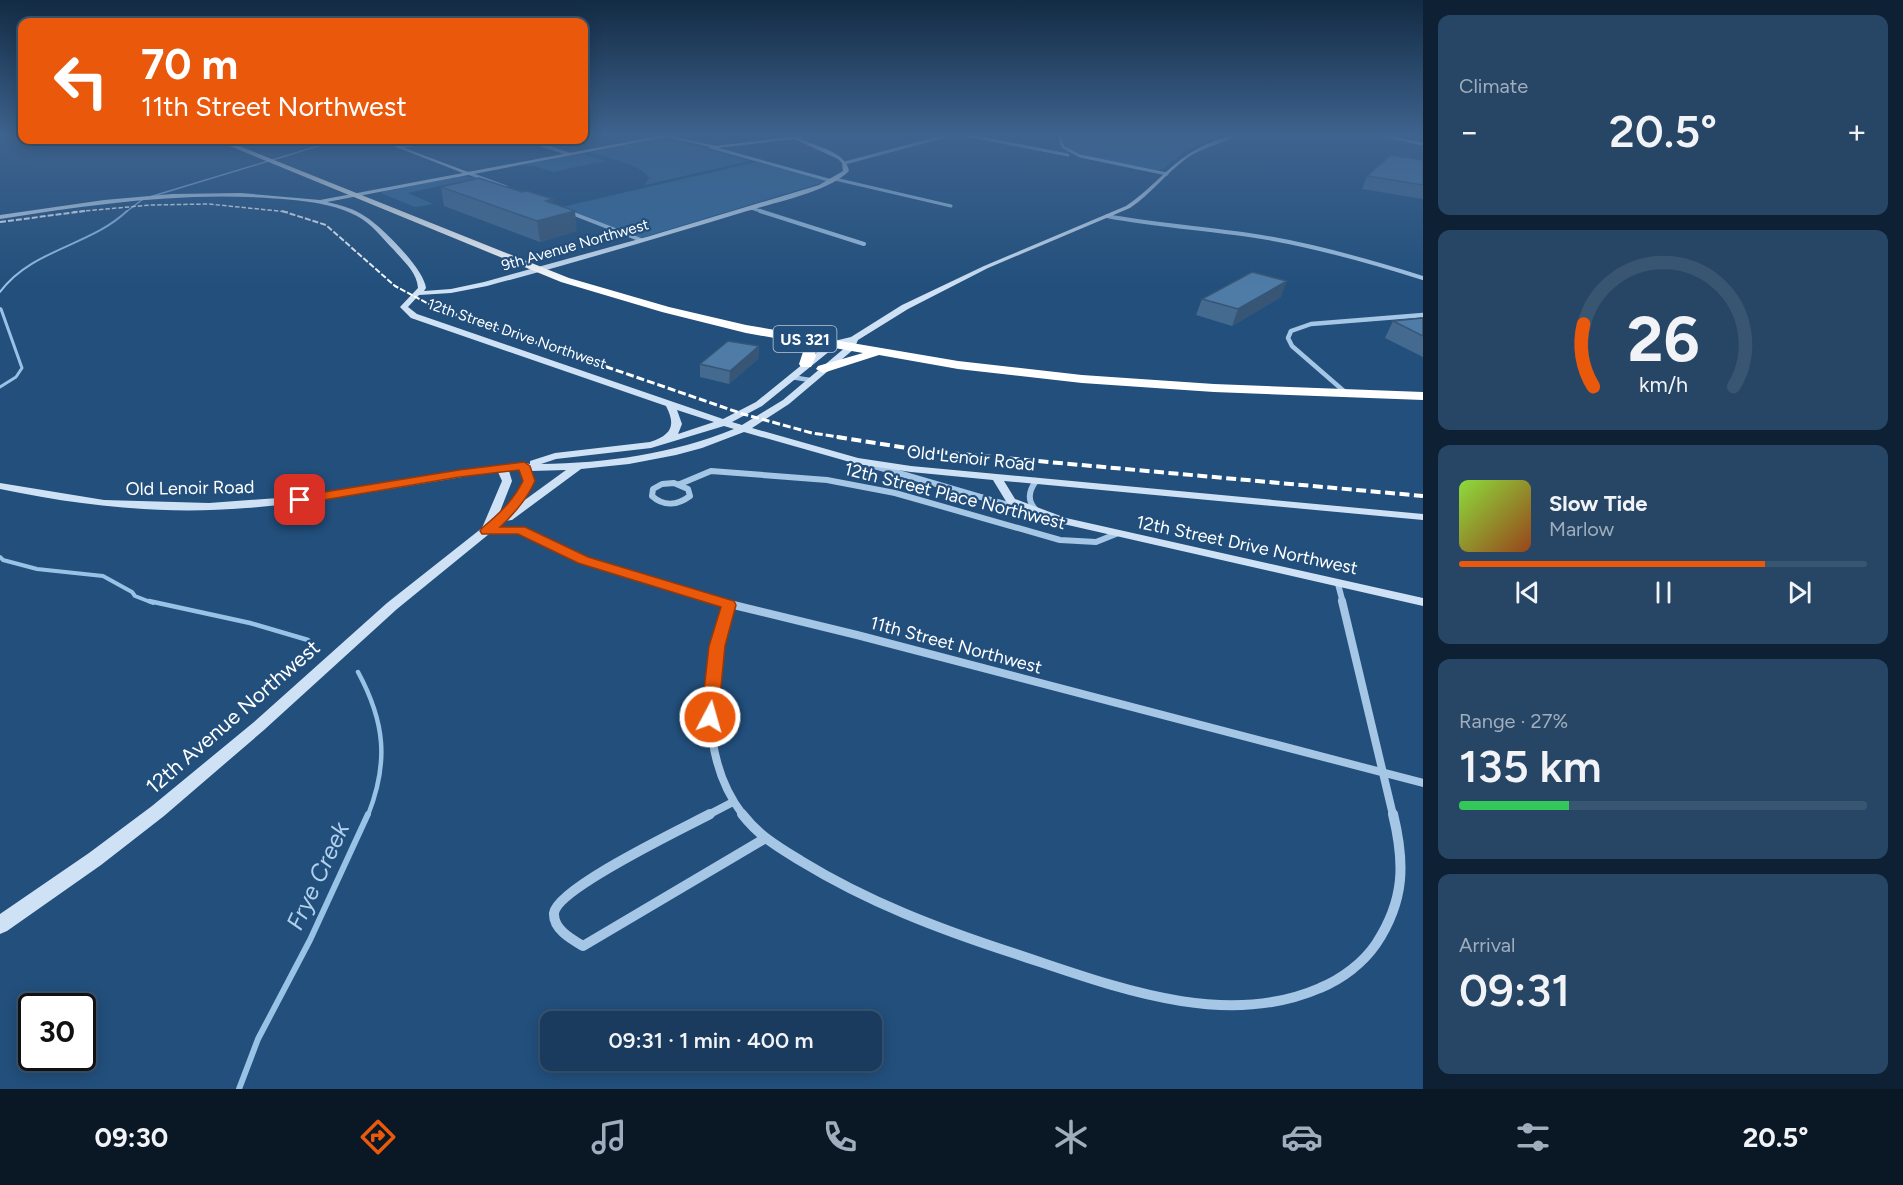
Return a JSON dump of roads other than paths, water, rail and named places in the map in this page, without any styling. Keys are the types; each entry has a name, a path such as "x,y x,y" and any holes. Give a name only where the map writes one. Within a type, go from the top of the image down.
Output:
{"highway":[{"name":"US 321","path":"330,186 537,269 666,310 758,331 833,344 852,343 1083,368 1208,377 1423,384"},
{"name":"US 321","path":"352,186 553,265 681,304 892,354 1082,379 1203,388 1423,396"},
{"path":"758,331 803,345 809,350 810,356 806,364"},
{"path":"822,369 853,358 892,354"}],"street":[{"path":"316,202 400,186"},
{"path":"504,186 513,189"},
{"name":"9th Avenue Northwest","path":"417,293 470,288 751,208 816,186"},
{"path":"859,186 951,206"},
{"path":"743,429 785,404 852,343 905,308 972,273 1107,216 1144,196 1155,186"},
{"name":"12th Street Drive Northwest","path":"0,216 162,194 229,193 316,202 351,211 368,220 419,276 422,285 404,307 420,319 743,429"},
{"path":"751,208 864,244"},
{"path":"568,212 641,240"},
{"path":"1107,216 1143,224 1250,235 1377,264 1423,278"},
{"path":"1346,394 1292,346 1288,336 1295,328 1423,315"},
{"name":"Old Lenoir Road","path":"524,466 555,456 651,445 723,423 759,404 833,344"},
{"path":"790,377 810,380"},
{"path":"651,445 671,436 676,429 677,418 670,406"},
{"name":"Old Lenoir Road","path":"0,486 41,496 106,505 211,507 310,499 502,468 579,465 667,454 695,447 743,429 857,461 1036,482 1423,517"},
{"path":"857,461 1002,506 1049,516"},
{"name":"12th Avenue Northwest","path":"487,531 514,515 579,465"},
{"name":"12th Avenue Northwest","path":"0,925 95,859 158,811 259,726 384,613 508,513 522,495 529,481 524,466"},
{"path":"487,531 487,525 507,481 502,468"},
{"name":"12th Street Place Northwest","path":"680,484 690,492 690,496 682,502 664,504 652,496 653,489 662,484 680,484 711,471 827,480 895,493 1060,540 1096,542 1116,534"},
{"name":"12th Street Drive Northwest","path":"997,478 1011,501 1063,521 1423,602"},
{"path":"1036,482 1029,491 1030,502 1034,509 1049,516"},
{"name":"11th Street Northwest","path":"487,531 520,530 583,560 729,605 857,635 1423,783"},
{"path":"729,605 717,646 710,717 713,754 733,802 764,839 860,896 931,927 1141,993 1221,1005 1292,999 1326,988 1357,968 1367,957 1384,931 1398,899 1401,866 1396,826 1338,584"},
{"path":"733,802 585,882 557,903 554,916 558,929 583,946 764,839"}],"waterway":[{"name":"Frye Creek","path":"126,212 143,199 187,186"},
{"name":"Frye Creek","path":"0,292 28,266 96,232 127,211"},
{"name":"Frye Creek","path":"0,387 16,377 22,368 1,310"},
{"name":"Frye Creek","path":"0,557 3,560 37,569 103,576 132,592 135,596 153,603"},
{"name":"Frye Creek","path":"149,601 250,623 308,640"},
{"name":"Frye Creek","path":"358,672 374,708 381,742 379,777 368,815"},
{"name":"Frye Creek","path":"239,1089 258,1039 310,940 368,814"}],"railway":[{"path":"73,212 151,205 209,204 284,212"},
{"path":"0,222 85,211"},
{"path":"284,212 288,212"},
{"path":"284,212 326,225 395,286 442,311"},
{"path":"439,309 743,414 812,433 846,438"},
{"path":"837,437 927,451 1423,496"}]}
